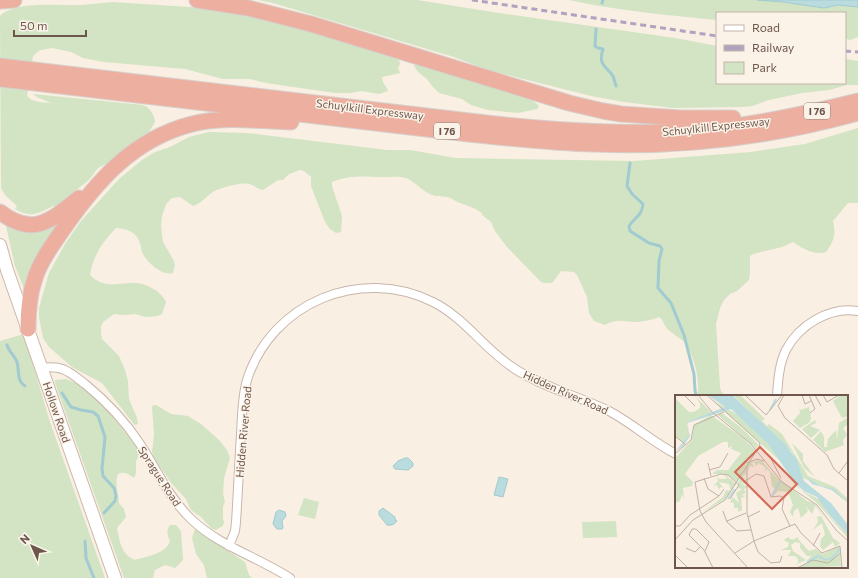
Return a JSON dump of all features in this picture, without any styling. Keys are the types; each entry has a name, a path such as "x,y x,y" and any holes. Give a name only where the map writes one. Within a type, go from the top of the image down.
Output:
{"highway":[{"path":"0,1 14,0"},
{"path":"197,0 248,8 305,22 556,99 603,111 621,114 680,118 776,120"},
{"name":"Schuylkill Expressway","path":"0,66 36,76 408,127 539,141 592,144 661,145 715,141 768,134 858,113"},
{"name":"Schuylkill Expressway","path":"0,79 36,76 567,130 637,133 708,129 776,120 858,100"},
{"path":"0,212 18,223 28,225 40,224 64,211 99,182 124,157 150,140 176,129 207,121 225,119 408,127"},
{"path":"28,329 28,306 30,292 42,261 65,226 99,182"}],"main road":[{"name":"Hollow Road","path":"0,246 7,270 115,578"}],"street":[{"name":"Hidden River Road","path":"229,546 235,531 236,522 244,394 247,380 254,364 274,332 290,318 313,302 336,293 349,290 374,287 396,289 418,295 433,302 453,315 494,353 514,369 544,385 597,405 611,412 675,453"},
{"path":"777,395 782,361 786,350 799,332 809,324 824,316 843,310 858,311"},
{"name":"Sprague Road","path":"41,368 57,367 63,369 77,378 101,398 120,417 131,432 168,492 182,510 200,527 229,546 290,578"}],"green space":[{"path":"258,0 417,0 675,38 716,46 716,84 846,84 846,59 858,61 858,85 847,85 829,90 802,93 769,100 752,106 741,107 673,108 624,102 591,96 488,70 454,57 273,3"},
{"path":"569,0 757,0 824,8 838,5 855,6 858,7 858,37 850,40 846,38 846,12 716,12 716,20 624,10"},
{"path":"112,2 219,9 270,20 356,45 399,60 400,64 398,68 400,73 382,77 388,91 379,94 362,91 335,93 266,83 250,79 223,79 185,69 104,62 83,58 71,52 52,48 40,50 33,56 27,96 32,100 51,103 33,94 143,105 152,112 155,122 149,132 106,164 98,168 89,180 55,207 53,206 34,214 20,212 15,209 17,206 5,195 1,188 0,16 7,11 27,6 81,5"},
{"path":"416,64 503,90 533,101 539,107 537,109 518,113 488,110 471,105 462,99 439,93 427,79 418,72 414,66"},
{"path":"858,128 858,203 848,203 833,221 834,238 826,252 813,252 804,249 793,242 782,247 750,256 749,280 724,300 720,308 716,324 720,387 724,395 697,395 698,384 696,369 691,354 685,343 665,326 662,319 659,317 637,322 617,321 605,325 594,321 589,313 587,297 577,275 574,272 561,271 552,283 541,282 507,247 495,231 491,222 481,214 483,214 474,208 450,198 432,195 410,180 401,177 364,176 339,179 332,182 342,216 341,232 336,233 330,229 325,222 311,186 311,177 304,171 300,170 289,174 283,180 278,180 263,190 246,184 220,189 213,192 199,204 193,206 180,197 172,198 166,204 162,216 161,227 163,242 174,261 175,265 173,273 164,273 160,271 147,260 134,233 116,228 99,249 91,268 90,275 96,280 106,284 139,283 153,289 164,298 166,302 162,314 158,316 146,317 135,314 114,314 103,322 101,327 102,339 119,356 125,370 128,381 129,399 138,424 135,425 133,423 102,383 72,367 49,347 43,338 39,308 49,273 65,244 81,221 119,179 142,160 155,152 170,147 189,137 209,132 247,133 387,150 410,150 456,158 634,161 751,152 805,144"},
{"path":"61,221 25,291 15,266 6,226 21,231 34,232 47,229"},
{"path":"24,334 50,422 105,578 0,578 0,341"},
{"path":"66,379 79,384 102,404 140,451 136,462 136,473 134,478 128,474 122,473 118,474 117,478 119,503 124,509 126,517 117,528 120,543 124,551 135,560 160,552 165,549 170,541 167,533 170,525 176,525 181,531 183,560 175,568 165,565 155,570 153,578 124,578 55,383 55,380"},
{"path":"156,405 171,414 188,416 201,424 219,440 227,450 230,458 224,478 224,522 223,526 216,530 212,529 201,517 191,510 186,499 172,484 155,460 152,452 154,435 152,406"},
{"path":"304,498 319,502 315,519 298,515"},
{"path":"616,521 617,537 583,538 582,522"},
{"path":"195,529 245,562 249,575 252,578 207,578 204,565 196,554 192,538"}],"water":[{"path":"757,0 858,0 858,7 838,5 824,8"},
{"path":"408,458 413,463 413,466 408,470 395,469 393,466 398,461"},
{"path":"499,477 508,479 503,497 494,495"},
{"path":"383,508 395,517 397,521 395,523 387,525 379,515 379,511"},
{"path":"279,510 285,512 286,516 282,521 282,529 277,529 273,524 276,512"}],"waterway":[{"path":"596,29 595,46 603,49 601,58 602,62 613,76 616,86"},
{"path":"630,163 627,186 632,194 643,204 640,214 629,226 630,231 649,243 660,246 662,249 659,261 658,288 671,303 684,335 694,374 696,395"},
{"path":"7,345 16,360 20,381 25,386"},
{"path":"62,393 71,407 93,412 98,416 105,437 102,469 103,476 114,488 116,496 115,501 104,513"},
{"path":"85,541 86,558 94,578"}],"railway":[{"path":"472,0 716,36"},
{"path":"846,51 858,52"}]}
